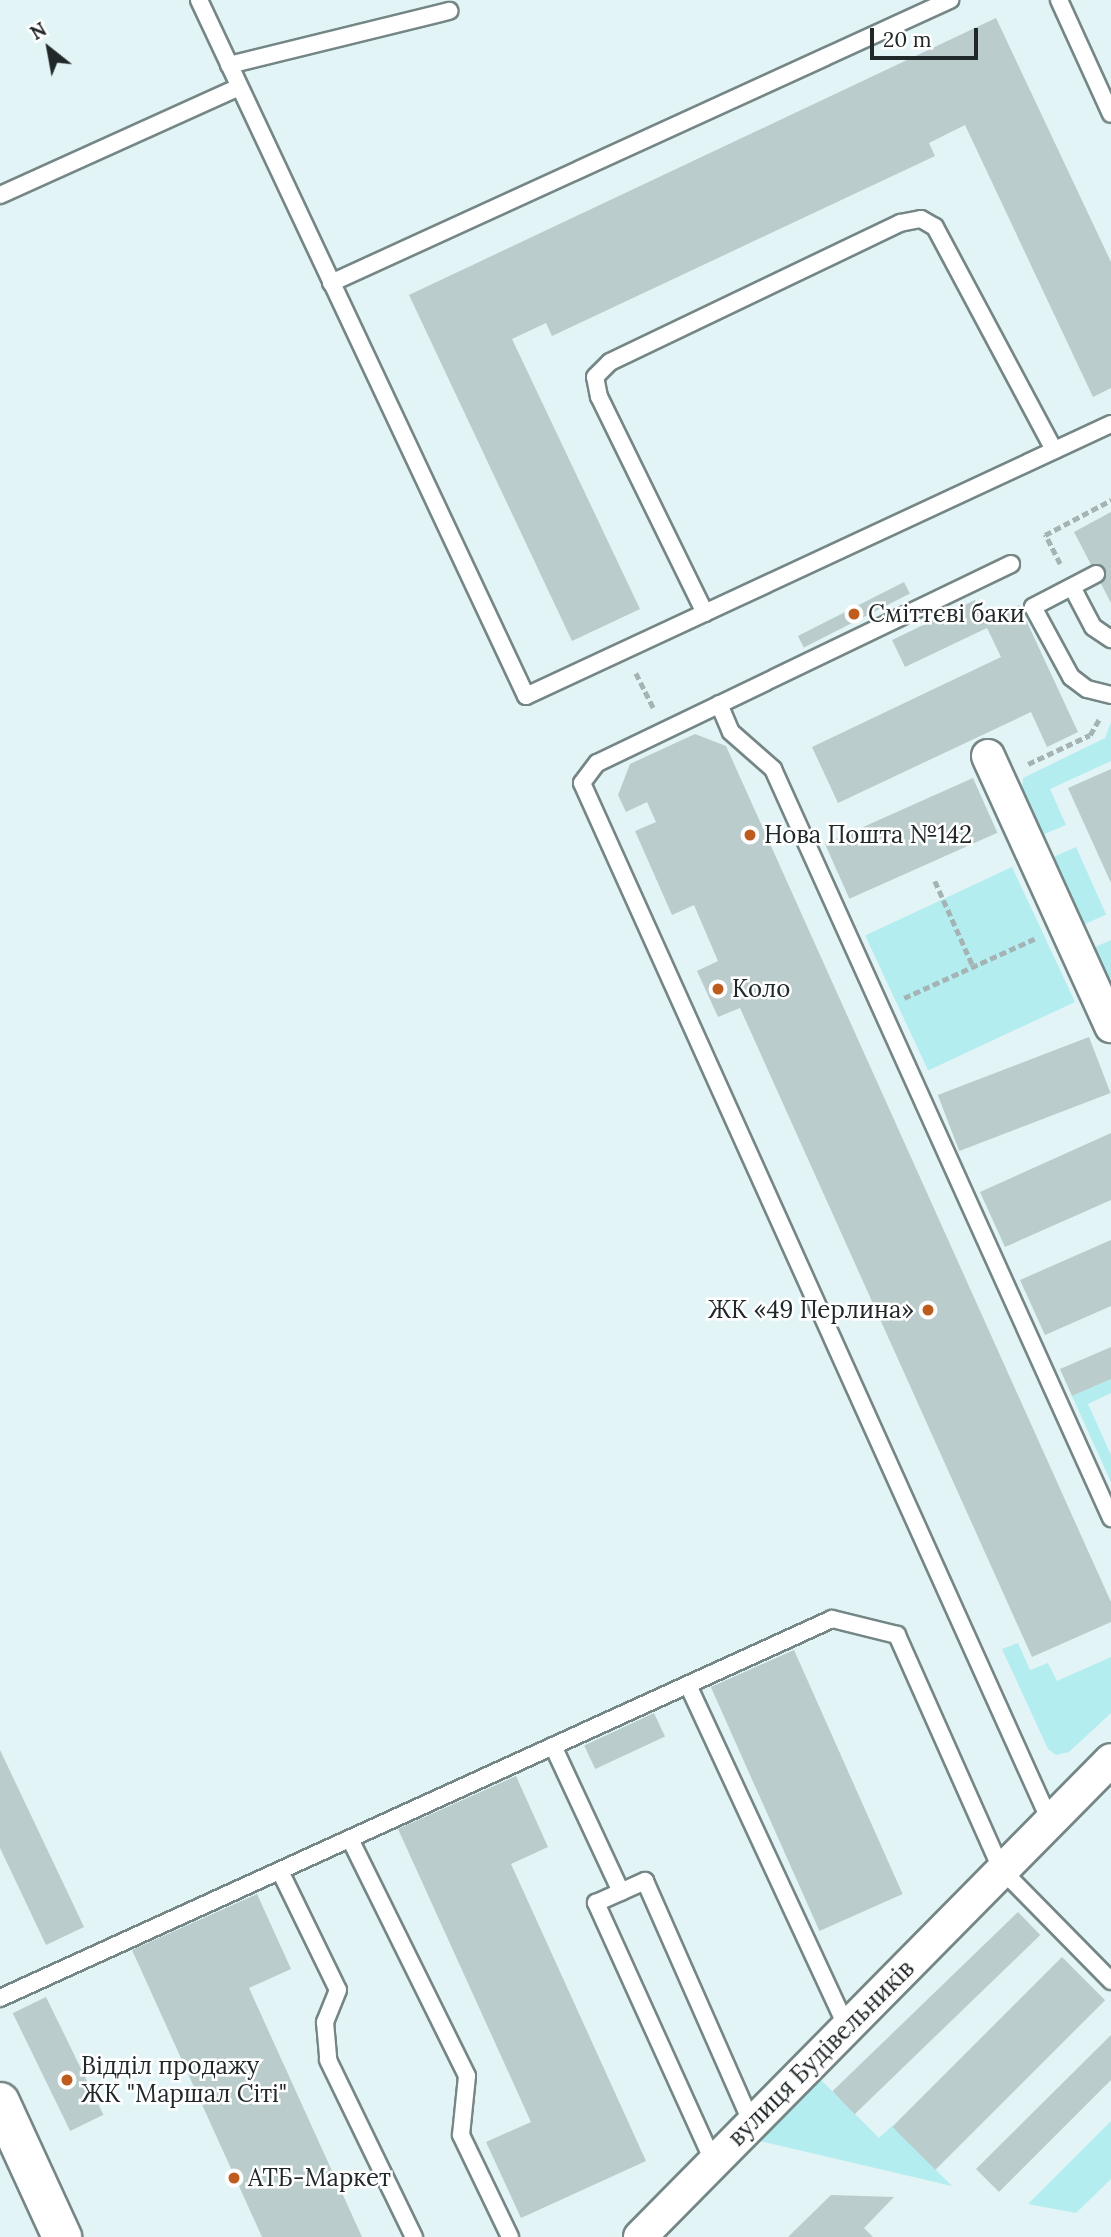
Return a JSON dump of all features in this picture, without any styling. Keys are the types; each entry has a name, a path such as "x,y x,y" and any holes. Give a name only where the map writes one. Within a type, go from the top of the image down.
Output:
{"main road":[{"path":"0,2102 62,2237"}],"street":[{"path":"993,767 1111,1026"},
{"name":"вулиця Будівельників","path":"640,2237 1111,1760"}],"lane":[{"path":"198,0 526,696 1111,424"},
{"path":"331,284 950,0"},
{"path":"1059,0 1111,114"},
{"path":"229,65 449,11"},
{"path":"0,195 239,88"},
{"path":"705,613 599,397 596,377 610,362 900,223 921,219 935,227 1054,450"},
{"path":"1011,565 590,768 583,792 1050,1821"},
{"path":"1096,574 1033,607 1067,672 1081,686 1107,695"},
{"path":"1072,587 1093,627 1111,639"},
{"path":"719,704 732,732 773,769 1111,1518"},
{"path":"0,1998 832,1619 897,1635 1001,1869 1111,1980"},
{"path":"688,1685 847,2027"},
{"path":"553,1746 621,1892"},
{"path":"350,1839 467,2076 461,2135 510,2237"},
{"path":"280,1871 338,1990 325,2022 328,2060 414,2237"},
{"path":"713,2163 596,1903 645,1881 751,2122"}],"path":[{"path":"1072,587 1045,535 1111,500"},
{"path":"625,650 664,730"},
{"path":"993,767 1090,735 1100,723 1107,695"},
{"path":"934,881 973,967"},
{"path":"881,1008 1065,925"}],"shaded area":[{"path":"1111,722 1111,761 1050,789 1066,825 1042,835 1022,792 1023,778 1105,738"},
{"path":"1076,847 1106,915 1082,925 1052,858"},
{"path":"1012,867 1075,1002 928,1071 865,935"},
{"path":"1111,940 1111,988 1093,948"},
{"path":"1111,1379 1111,1393 1088,1404 1111,1455 1111,1482 1072,1396"},
{"path":"1018,1643 1030,1670 1048,1663 1057,1681 1111,1657 1111,1713 1069,1752 1056,1755 1048,1749 1002,1649"},
{"path":"819,2078 879,2138 892,2126 952,2186 756,2140"},
{"path":"1111,2121 1111,2179 1076,2213 1028,2204"}],"building":[{"path":"996,18 1111,262 1111,388 1093,397 965,125 929,143 935,156 552,336 546,323 512,339 640,609 572,641 409,295"},
{"path":"1111,512 1111,603 1074,532"},
{"name":"Сміттєві баки","path":"904,582 910,594 804,648 798,636"},
{"path":"975,600 984,620 1019,605 1078,732 1047,747 1031,712 838,803 812,747 1001,657 987,628 905,667 892,640"},
{"name":"ЖК «49 Перлина»","path":"695,734 726,746 1111,1602 1111,1622 1032,1657 740,1008 718,1017 697,971 718,961 694,905 672,915 635,831 656,822 647,802 626,812 618,795 630,764"},
{"path":"1111,769 1111,883 1068,788"},
{"path":"973,778 997,833 849,899 825,844"},
{"path":"1089,1037 1111,1093 959,1151 938,1095"},
{"path":"1111,1133 1111,1200 1005,1247 980,1192"},
{"path":"1111,1240 1111,1306 1045,1335 1020,1280"},
{"path":"1111,1347 1111,1379 1072,1396 1060,1369"},
{"path":"794,1650 903,1894 819,1931 711,1687"},
{"path":"654,1713 665,1737 595,1769 584,1746"},
{"path":"0,1750 84,1927 46,1945 0,1848"},
{"path":"516,1776 548,1847 511,1864 646,2161 521,2218 486,2142 531,2122 398,1829"},
{"path":"257,1894 291,1969 249,1988 362,2237 262,2237 132,1950"},
{"path":"1018,1912 1040,1935 855,2114 832,2091"},
{"path":"1062,1957 1105,2000 935,2170 892,2127"},
{"path":"46,1997 103,2115 70,2131 13,2013"},
{"path":"1111,2035 1111,2080 999,2192 976,2169"},
{"path":"831,2195 894,2197 864,2228 873,2237 788,2237"}],"place":[{"name":"Сміттєві баки","path":"854,614"},
{"name":"Нова Пошта №142","path":"750,835"},
{"name":"Коло","path":"718,989"},
{"name":"ЖК «49 Перлина»","path":"928,1310"},
{"name":"Відділ продажу ЖК \"Маршал Сіті\"","path":"67,2080"},
{"name":"АТБ-Маркет","path":"234,2178"}]}
